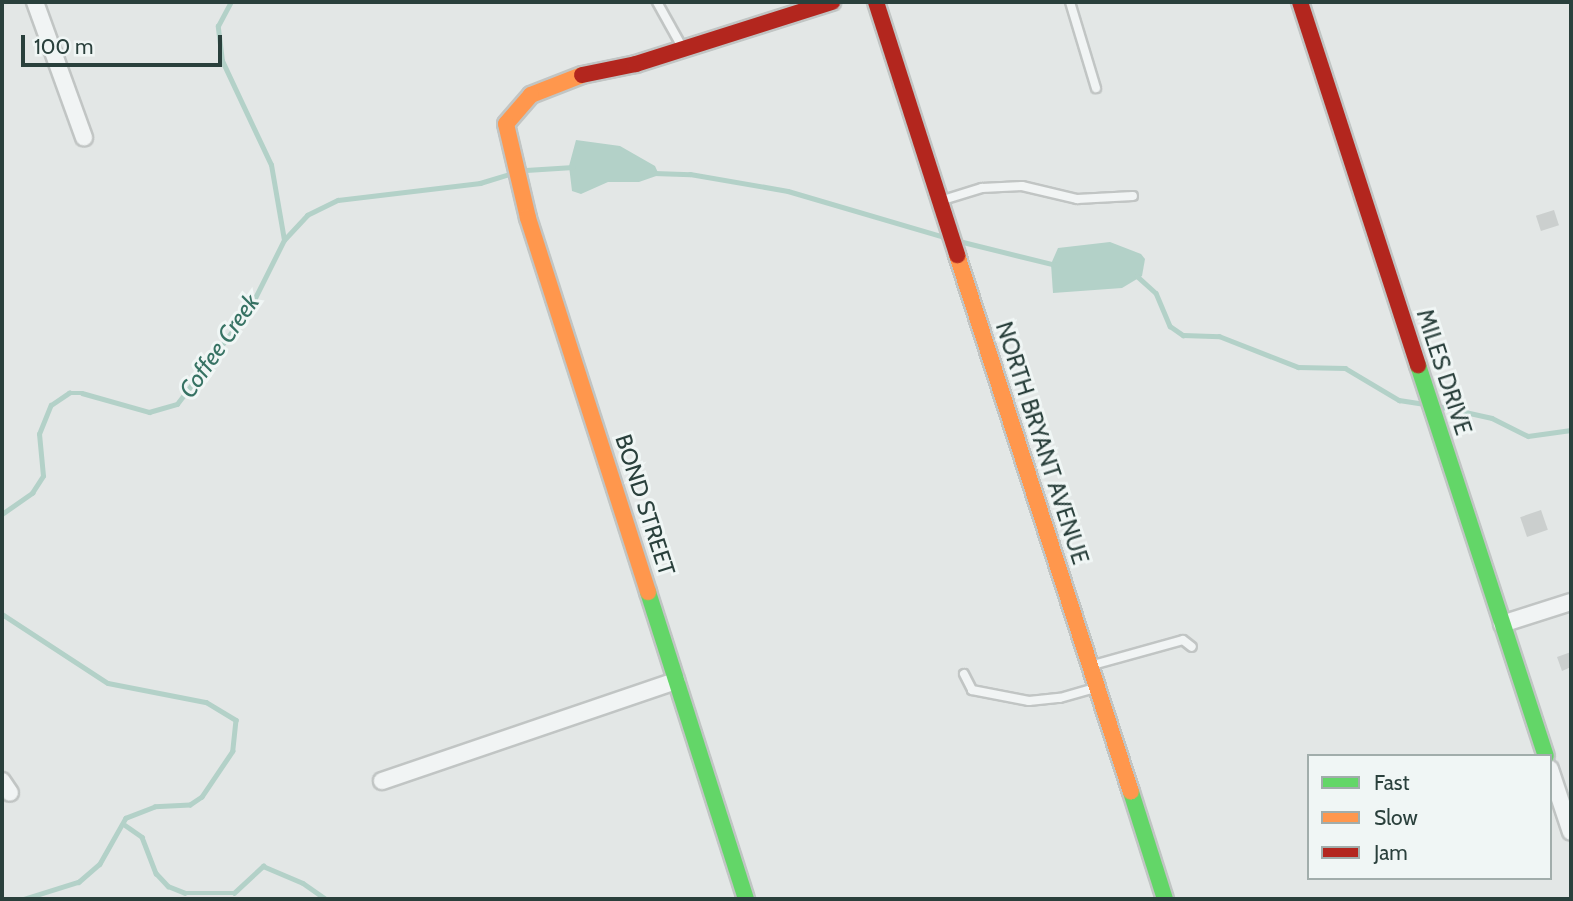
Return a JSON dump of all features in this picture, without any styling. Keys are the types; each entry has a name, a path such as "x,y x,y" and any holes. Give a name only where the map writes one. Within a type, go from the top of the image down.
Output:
{"street":[{"path":"35,2 84,137"},
{"path":"684,49 832,2"},
{"name":"NORTH BRYANT AVENUE","path":"876,2 1165,899"},
{"name":"MILES DRIVE","path":"1300,2 1545,754"},
{"name":"BOND STREET","path":"684,49 581,75 531,95 517,106 506,124 528,218 746,899"},
{"path":"1502,624 1571,602"},
{"path":"382,781 677,681"},
{"path":"1552,775 1571,832"}],"lane":[{"path":"657,2 684,49"},
{"path":"1070,2 1096,88"},
{"path":"940,201 982,188 1022,186 1077,199 1133,195"},
{"path":"1090,666 1183,640 1192,647"},
{"path":"964,674 972,690 1029,701 1060,698 1097,687"}],"shaded area":[{"path":"576,140 620,146 655,166 659,175 639,182 608,182 581,194 572,191 569,166"},
{"path":"1110,242 1141,254 1145,259 1142,276 1122,288 1053,293 1051,264 1058,248"}],"building":[{"path":"1554,210 1559,225 1541,231 1536,216"},
{"path":"1541,510 1548,530 1527,537 1520,517"},
{"path":"1571,652 1571,667 1562,671 1557,657"}],"waterway":[{"name":"Coffee Creek","path":"2,514 32,493 43,476 39,434 51,405 69,393 82,393 149,412 177,404 250,308 284,240 271,165 222,61 218,26 231,2"},
{"path":"526,170 573,167"},
{"path":"654,173 690,174 788,191 944,237"},
{"path":"284,240 307,215 338,200 480,183 510,174"},
{"path":"963,242 1056,265"},
{"path":"1137,276 1156,293 1170,326 1183,335 1219,336 1298,367 1345,368 1399,400 1423,404"},
{"path":"1438,406 1492,418 1528,436 1571,430"},
{"name":"Coffee Creek","path":"2,614 108,683 206,702 236,720 233,751 202,797 190,805 155,807 126,818 100,864 79,882 25,899"},
{"path":"125,825 142,837 156,873 168,886 185,893 234,893 263,866 303,883 326,899"}],"traffic: fast":[{"path":"1418,365 1545,754"},
{"path":"648,592 746,899"},
{"path":"1131,792 1165,899"}],"traffic: slow":[{"path":"582,75 531,95 506,124 528,218 648,592"},
{"path":"957,255 1131,792"}],"traffic: jam":[{"path":"582,75 636,64 832,2"},
{"path":"876,2 957,255"},
{"path":"1300,2 1418,365"}]}
